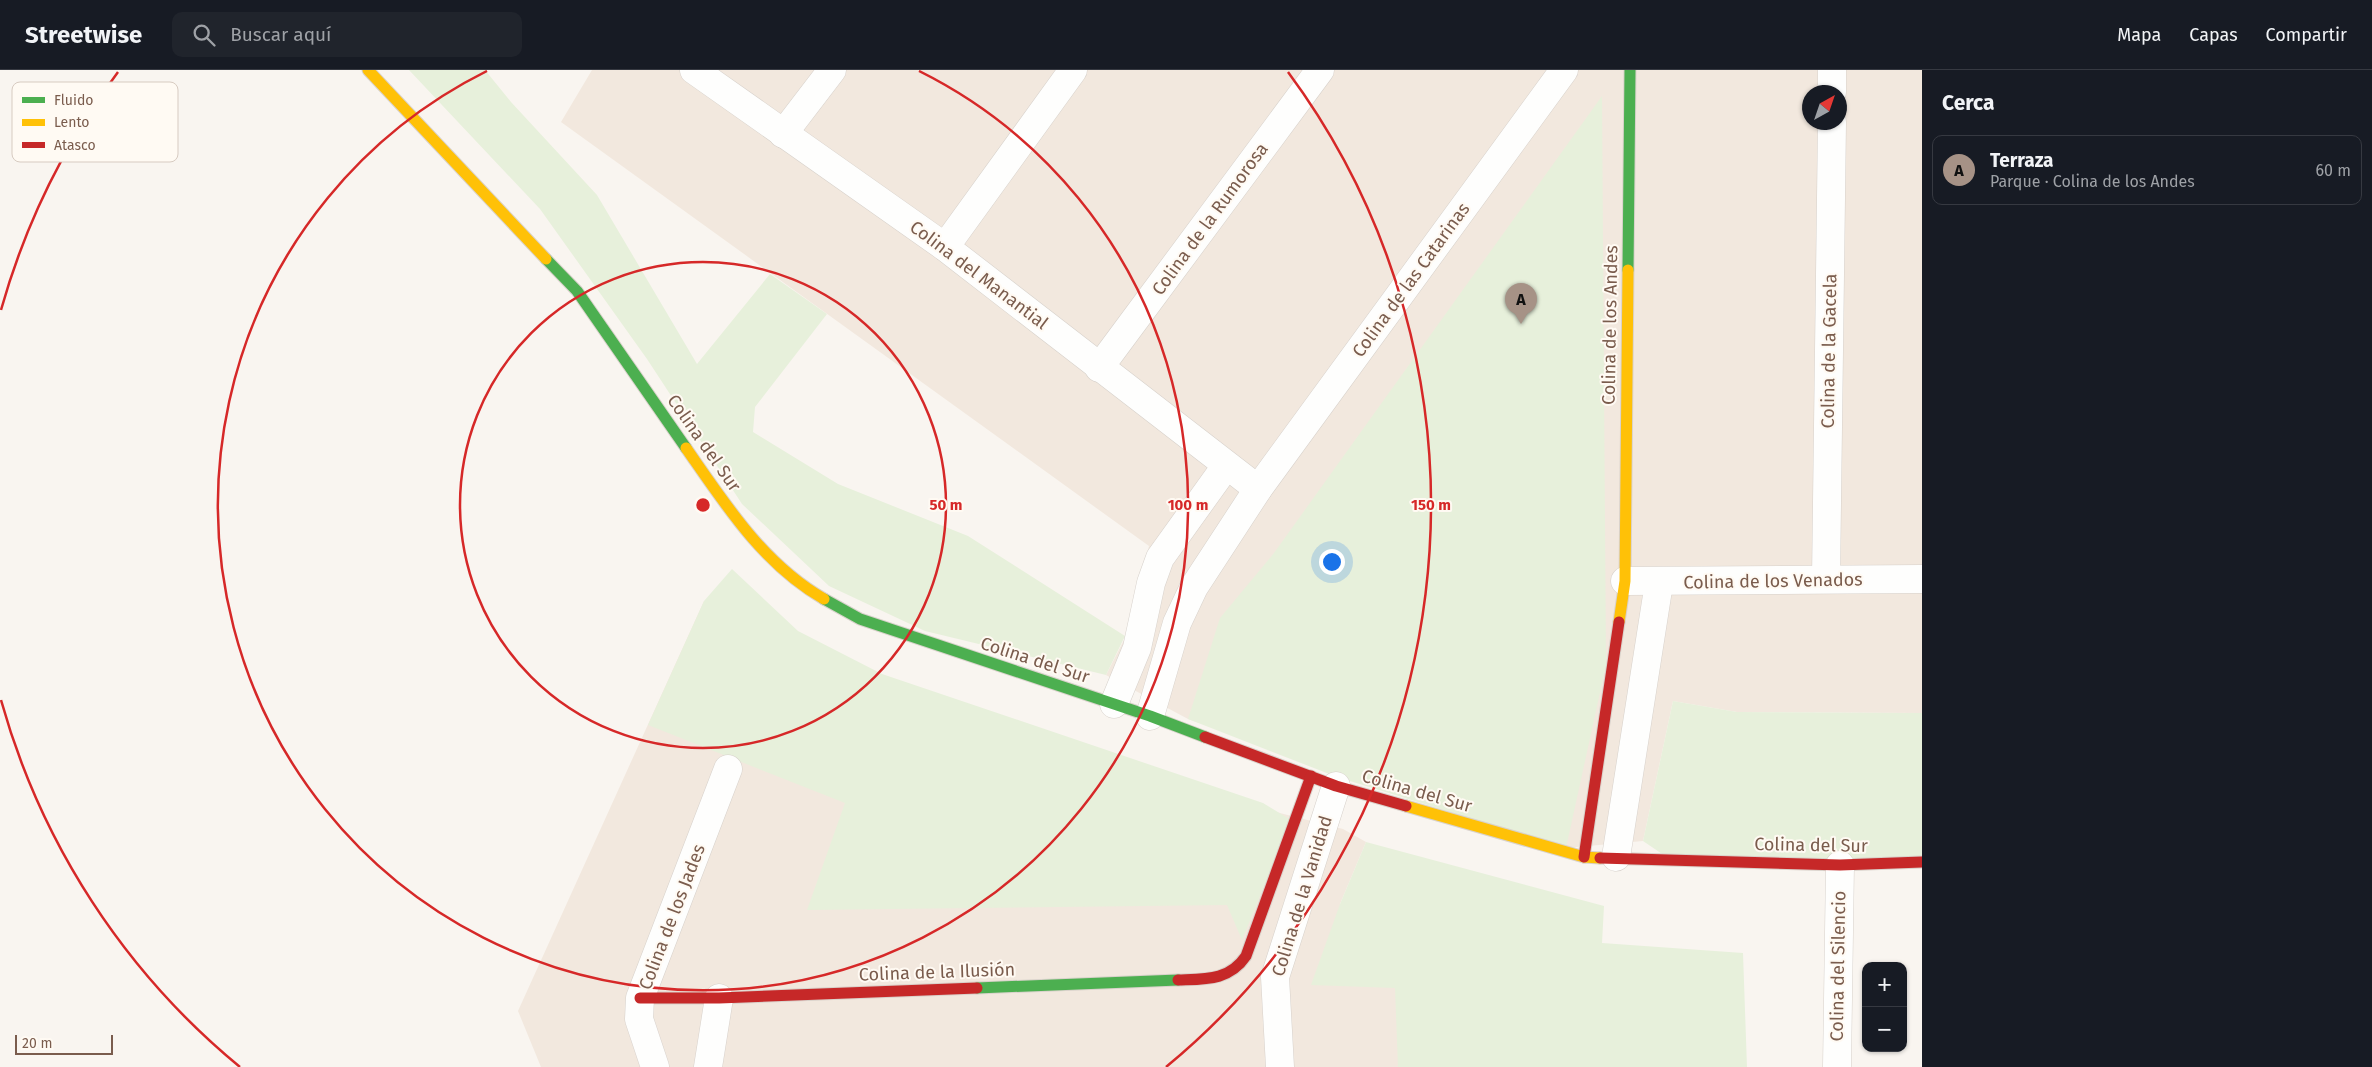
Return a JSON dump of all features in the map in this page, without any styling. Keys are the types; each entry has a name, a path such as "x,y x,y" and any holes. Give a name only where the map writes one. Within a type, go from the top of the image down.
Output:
{"street":[{"name":"Colina del Sur","path":"368,70 578,291 730,512 770,557 816,594 860,619 1150,716 1336,786 1584,857 1840,865 1922,862"},
{"name":"Colina del Manantial","path":"694,70 945,247 1258,489"},
{"path":"783,134 832,70"},
{"path":"945,247 1073,70"},
{"name":"Colina de la Rumorosa","path":"1100,368 1320,70"},
{"name":"Colina de las Catarinas","path":"1150,716 1177,623 1194,587 1258,489 1564,70"},
{"name":"Colina de los Andes","path":"1584,857 1625,581 1630,70"},
{"path":"1832,70 1832,85"},
{"name":"Colina de la Gacela","path":"1826,579 1832,130"},
{"path":"1114,704 1137,648 1151,583 1160,558 1226,466"},
{"name":"Colina de los Venados","path":"1625,581 1922,579"},
{"path":"1616,857 1659,582"},
{"name":"Colina de los Jades","path":"655,1067 639,1020 640,998 728,769"},
{"name":"Colina de la Ilusión","path":"640,998 719,998 1215,979 1232,972 1246,956 1311,776"},
{"name":"Colina de la Vanidad","path":"1280,1067 1275,977 1336,786"},
{"name":"Colina del Silencio","path":"1837,1067 1840,865"},
{"path":"708,1067 719,998"}],"shaded area":[{"path":"592,70 1922,70 1922,713 1737,712 1673,701 1643,841 1566,848 1188,719 1106,675 1126,636 1149,546 561,122"},
{"path":"704,601 736,675 1343,829 1366,842 1340,904 1610,1067 541,1067 518,1011"}],"green space":[{"path":"409,70 485,70 511,102 597,195 697,364 770,274 827,314 755,407 753,432 838,484 968,536 1125,636 1106,675 925,631 829,586 742,504 647,359 540,209"},
{"path":"1602,96 1606,665 1566,848 1337,777 1188,719 1220,618 1274,553"},
{"path":"732,569 798,631 882,674 1263,803 1291,820 1242,940 1227,905 807,910 845,803 648,725 704,601"},
{"path":"1673,701 1737,712 1922,713 1922,857 1674,862 1643,841"},
{"path":"1366,842 1604,906 1602,943 1743,953 1747,1067 1398,1067 1395,988 1311,985 1340,904"}],"traffic: fast":[{"path":"1628,270 1630,70"},
{"path":"546,259 577,291 686,448"},
{"path":"824,599 860,619 1150,716 1205,737"},
{"path":"977,988 1178,980"}],"traffic: slow":[{"path":"368,70 546,259"},
{"path":"1619,622 1625,581 1628,270"},
{"path":"686,448 715,490 764,551 782,569 824,599"},
{"path":"1406,806 1584,857 1600,858"}],"traffic: jam":[{"path":"1584,857 1619,622"},
{"path":"1205,737 1336,786 1406,806"},
{"path":"1178,980 1216,977 1232,970 1246,956 1311,776"},
{"path":"1600,858 1840,865 1922,862"},
{"path":"640,998 719,998 977,988"}],"place":[{"name":"Terraza","path":"1521,324"}]}
